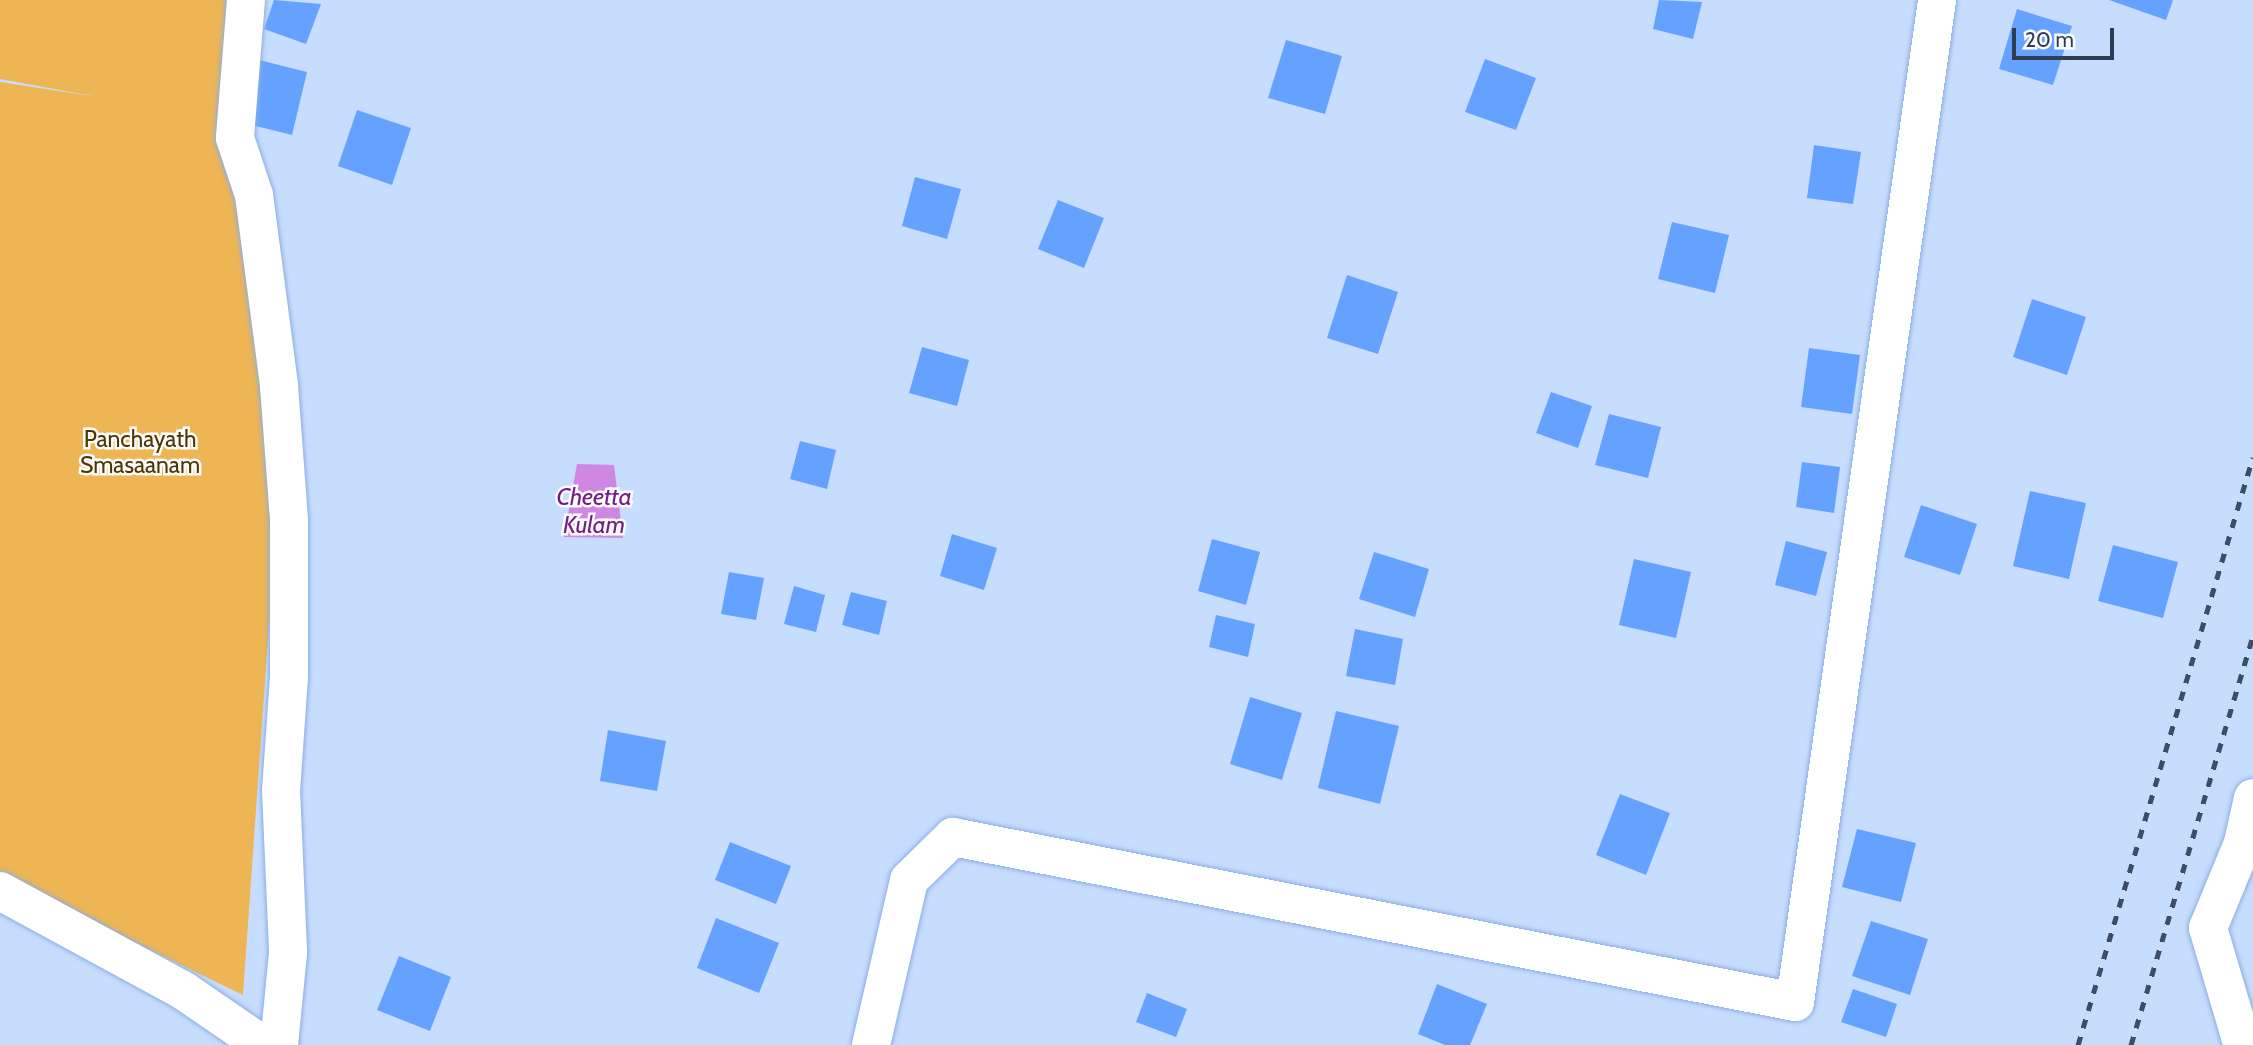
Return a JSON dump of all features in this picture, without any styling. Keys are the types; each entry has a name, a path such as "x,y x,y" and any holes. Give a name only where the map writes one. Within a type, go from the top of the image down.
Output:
{"street":[{"path":"246,0 235,138 254,195 279,386 289,520 289,677 281,790 288,953 279,1045"},
{"path":"871,1045 909,880 953,837 1795,1002 1937,0"},
{"path":"2248,1045 2240,1036 2208,928 2243,843 2253,798"},
{"path":"0,891 184,992 241,1039"}],"green space":[{"name":"Panchayath Smasaanam","path":"0,0 231,0 282,440 243,995 0,877 0,82 98,97 0,79"}],"water":[{"name":"Cheetta Kulam","path":"577,464 614,465 623,538 564,537"}],"building":[{"path":"274,0 321,4 306,44 264,29"},
{"path":"1659,0 1702,2 1693,39 1653,29"},
{"path":"2109,0 2173,0 2166,20"},
{"path":"2017,9 2072,26 2053,85 1999,69"},
{"path":"1286,40 1342,56 1325,114 1268,98"},
{"path":"255,59 307,72 292,135 240,122"},
{"path":"1485,59 1536,78 1516,130 1465,112"},
{"path":"357,110 411,128 392,185 338,166"},
{"path":"1814,145 1861,152 1853,204 1807,198"},
{"path":"915,177 961,189 947,239 902,226"},
{"path":"1058,200 1104,218 1084,268 1038,249"},
{"path":"1672,222 1729,235 1715,293 1658,279"},
{"path":"1347,275 1398,292 1378,354 1327,338"},
{"path":"2032,299 2086,317 2067,375 2013,357"},
{"path":"922,347 969,360 957,406 909,393"},
{"path":"1809,348 1860,355 1852,414 1801,407"},
{"path":"1551,392 1592,406 1578,448 1536,433"},
{"path":"1609,414 1661,427 1648,478 1595,465"},
{"path":"800,441 836,450 827,489 790,479"},
{"path":"1802,462 1840,467 1834,513 1796,507"},
{"path":"2030,491 2086,503 2069,579 2013,566"},
{"path":"1921,505 1977,524 1960,575 1904,557"},
{"path":"952,534 997,548 984,590 940,576"},
{"path":"1212,539 1260,552 1246,605 1198,591"},
{"path":"1786,541 1827,552 1816,596 1775,585"},
{"path":"2113,545 2178,562 2163,618 2098,601"},
{"path":"1374,552 1429,569 1415,617 1359,599"},
{"path":"1634,559 1691,572 1676,638 1619,625"},
{"path":"729,572 764,578 756,620 721,614"},
{"path":"794,586 825,595 816,632 784,624"},
{"path":"851,592 887,601 879,635 842,625"},
{"path":"1216,615 1255,624 1248,657 1209,647"},
{"path":"1355,629 1403,639 1395,685 1346,676"},
{"path":"1250,697 1302,713 1282,780 1230,764"},
{"path":"1336,711 1399,726 1380,804 1318,788"},
{"path":"608,730 666,741 657,791 600,781"},
{"path":"1620,794 1670,813 1646,875 1596,855"},
{"path":"1857,829 1916,843 1901,902 1842,887"},
{"path":"730,842 791,866 776,904 715,880"},
{"path":"716,918 779,943 759,993 697,968"},
{"path":"1871,921 1928,939 1910,995 1852,976"},
{"path":"399,956 451,977 430,1031 377,1010"},
{"path":"1437,984 1487,1004 1470,1045 1445,1045 1418,1034"},
{"path":"1853,989 1897,1004 1886,1037 1841,1022"},
{"path":"1147,993 1187,1009 1176,1037 1136,1022"}],"railway":[{"path":"2078,1045 2253,457"},
{"path":"2131,1045 2253,637"}]}
